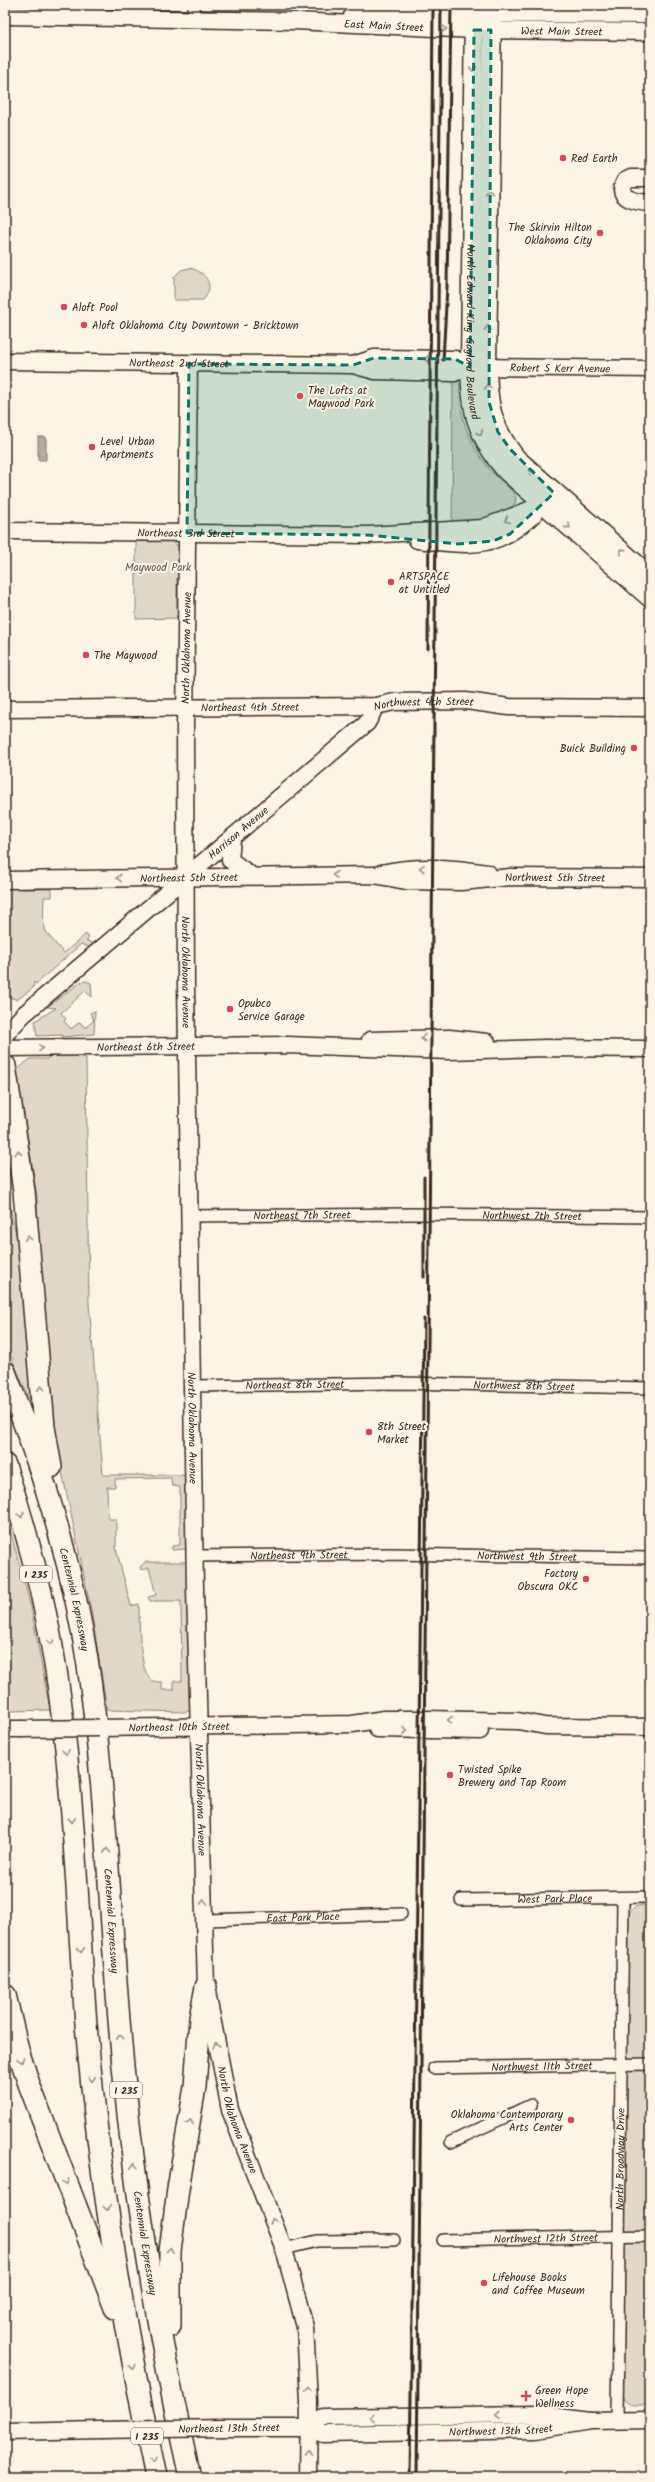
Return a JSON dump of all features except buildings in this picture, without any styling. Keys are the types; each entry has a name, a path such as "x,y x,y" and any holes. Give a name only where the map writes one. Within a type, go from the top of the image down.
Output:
{"highway":[{"path":"5,1066 24,1191 44,1427 66,1558"},
{"name":"Centennial Expressway","path":"5,1372 43,1475 66,1558 91,1686 102,1780 119,2021 130,2133 148,2260 172,2398 190,2477"},
{"name":"I 235","path":"5,1465 31,1552 56,1668 69,1781 94,2100 108,2214 128,2338 156,2477"},
{"path":"172,2398 168,2268 178,2189 195,2087 200,2018 206,1987"},
{"path":"5,1995 18,2050 29,2084 103,2283 128,2338"}],"main road":[{"name":"North Edward King Gaylord Boulevard","path":"479,367 471,221 483,16"},
{"name":"North Edward King Gaylord Boulevard","path":"483,16 488,231 479,367 472,404 476,422 487,448 505,470 548,499 648,588"},
{"path":"471,221 477,228 488,231"}],"street":[{"name":"East Main Street","path":"5,16 193,12 295,21 363,15 483,16"},
{"path":"602,15 602,31"},
{"name":"West Main Street","path":"483,16 650,15"},
{"name":"West Main Street","path":"483,16 602,31 650,32"},
{"path":"650,178 631,178 625,181 623,191 625,197 630,201 650,202"},
{"name":"Northeast 2nd Street","path":"5,361 353,365 374,358 455,359 479,367"},
{"name":"North Oklahoma Avenue","path":"189,364 185,707 186,877 194,1556 198,1709 200,1726 206,1987 230,2110 284,2249 305,2327 309,2401 308,2477"},
{"name":"Robert S Kerr Avenue","path":"479,367 650,369"},
{"name":"Northeast 3rd Street","path":"5,531 452,536 496,525 548,499"},
{"name":"Northwest 4th Street","path":"376,706 394,702 466,701 509,706 650,708"},
{"name":"Northeast 4th Street","path":"5,709 376,706"},
{"name":"Harrison Avenue","path":"5,1035 23,1015 367,723 376,706"},
{"path":"232,839 230,860 252,876"},
{"name":"Northeast 5th Street","path":"374,875 406,868 460,869 510,877"},
{"name":"Northeast 5th Street","path":"5,880 374,875 406,881 461,882"},
{"name":"Northwest 5th Street","path":"461,882 510,877 650,878"},
{"name":"Northeast 6th Street","path":"5,1048 287,1045 397,1039 449,1045 650,1049"},
{"name":"Northeast 7th Street","path":"190,1216 413,1214"},
{"name":"Northwest 7th Street","path":"413,1214 441,1216 650,1217"},
{"name":"Northeast 8th Street","path":"192,1386 398,1383"},
{"name":"Northwest 8th Street","path":"398,1383 650,1388"},
{"name":"Northeast 9th Street","path":"194,1556 404,1554"},
{"name":"Northwest 9th Street","path":"404,1554 650,1558"},
{"name":"Northeast 10th Street","path":"13,1729 352,1724 384,1719 518,1721 545,1726 650,1727"},
{"name":"West Park Place","path":"461,1900 650,1897"},
{"name":"North Broadway Drive","path":"617,2420 623,1898"},
{"name":"East Park Place","path":"205,1920 401,1914"},
{"name":"Northwest 11th Street","path":"434,2068 650,2064"},
{"path":"451,2142 531,2105"},
{"name":"Northwest 12th Street","path":"443,2240 650,2236"},
{"path":"284,2249 317,2241 394,2240"},
{"name":"Northwest 13th Street","path":"308,2428 323,2417 411,2424 537,2414 590,2421 650,2420"},
{"name":"Northeast 13th Street","path":"5,2432 308,2428"}],"highlighted area":[{"path":"474,30 491,30 489,402 498,432 510,449 554,493 510,534 493,541 458,544 368,535 187,533 189,364 353,365 374,358 455,359 470,367"}],"green space":[{"path":"190,268 205,276 209,285 207,295 203,300 174,300 174,277 181,270"},
{"path":"453,380 457,380 460,385 461,409 473,443 485,464 509,488 516,498 514,506 500,517 479,522 452,523"},
{"name":"Maywood Park","path":"136,540 170,540 179,547 180,574 177,578 177,611 179,611 176,618 136,619"},
{"path":"19,886 20,889 52,889 52,897 44,897 44,923 47,933 64,953 86,934 89,938 86,941 96,944 91,948 81,944 36,984 34,982 33,988 17,1000 8,996 8,981 5,978 5,888"},
{"path":"86,981 91,983 92,997 85,991 61,1013 66,1019 64,1021 71,1029 80,1022 85,1028 94,1020 90,1013 95,1011 94,1034 62,1037 62,1035 37,1036 35,1021 56,1008 47,1007 81,982"},
{"path":"67,1054 86,1058 89,1303 103,1475 188,1475 187,1549 172,1550 172,1546 180,1545 180,1487 172,1486 171,1478 115,1479 115,1487 107,1487 108,1519 116,1519 116,1548 131,1606 139,1604 140,1643 146,1673 150,1679 162,1682 162,1690 174,1690 174,1681 182,1681 181,1601 150,1601 148,1597 156,1595 149,1568 141,1570 140,1567 145,1562 187,1562 191,1710 186,1712 107,1710 91,1609 57,1448 38,1253 37,1196 17,1070 30,1059 47,1059 50,1056 67,1056"},
{"path":"5,1181 25,1278 36,1415 5,1342"},
{"path":"5,1511 31,1607 50,1710 13,1711 5,1704"},
{"path":"650,1905 650,2405 632,2405 625,2399 622,2392 628,1917 631,1910 636,1906"}],"shaded area":[{"path":"38,437 46,437 46,460 38,460"}],"railway":[{"path":"428,649 433,5"},
{"path":"417,2477 441,5"},
{"path":"443,360 447,287 451,5"},
{"path":"424,1177 424,1277"},
{"path":"410,2477 424,1319"}],"place":[{"name":"Red Earth","path":"563,158"},
{"name":"The Skirvin Hilton Oklahoma City","path":"600,233"},
{"name":"Aloft Pool","path":"64,307"},
{"name":"Aloft Oklahoma City Downtown - Bricktown","path":"84,325"},
{"name":"The Lofts at Maywood Park","path":"300,396"},
{"name":"Level Urban Apartments","path":"92,447"},
{"name":"ARTSPACE at Untitled","path":"391,582"},
{"name":"The Maywood","path":"86,655"},
{"name":"Buick Building","path":"634,748"},
{"name":"Opubco Service Garage","path":"230,1009"},
{"name":"8th Street Market","path":"369,1432"},
{"name":"Factory Obscura OKC","path":"586,1579"},
{"name":"Twisted Spike Brewery and Tap Room","path":"450,1775"},
{"name":"Oklahoma Contemporary Arts Center","path":"571,2120"},
{"name":"Lifehouse Books and Coffee Museum","path":"484,2283"},
{"name":"Green Hope Wellness","path":"526,2396"}]}
